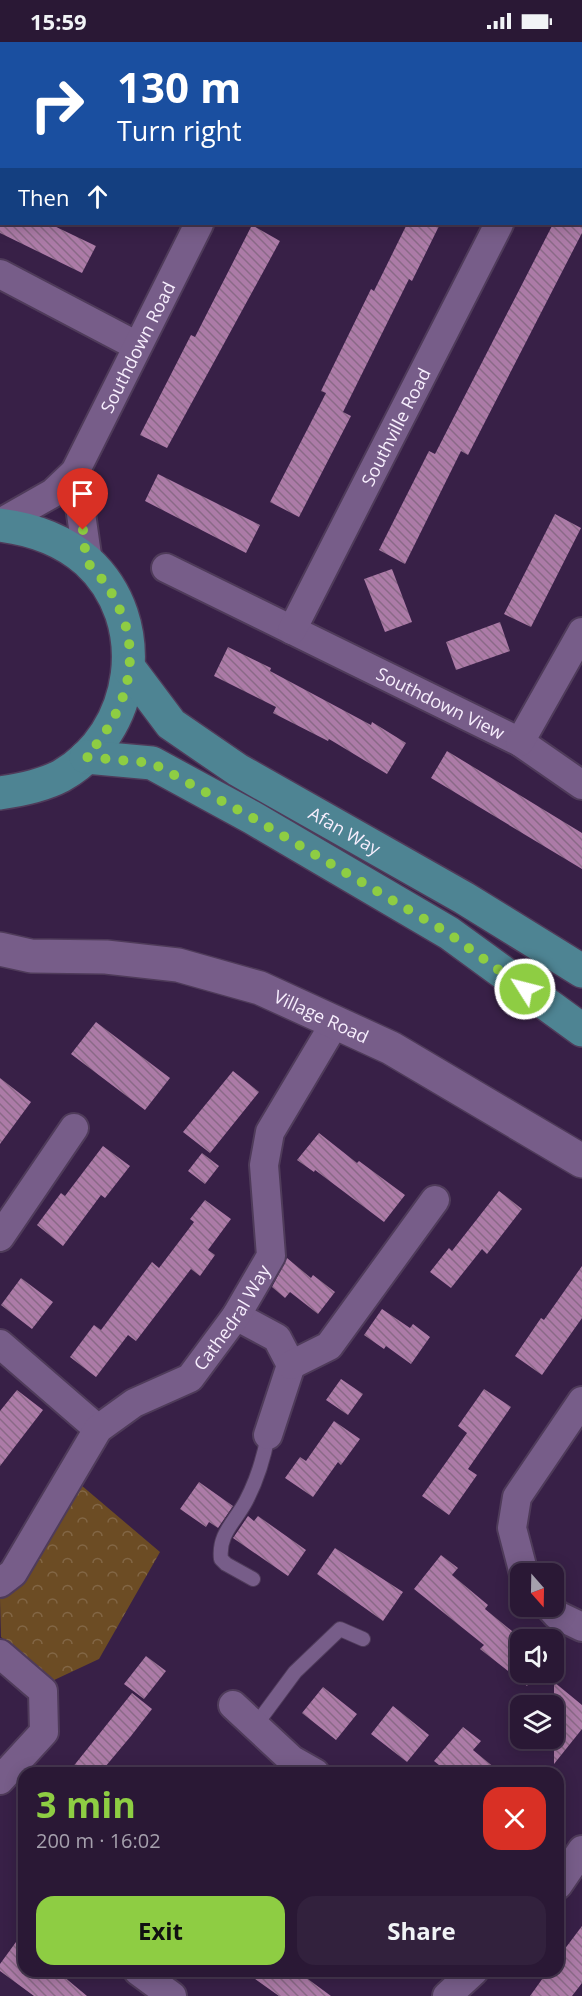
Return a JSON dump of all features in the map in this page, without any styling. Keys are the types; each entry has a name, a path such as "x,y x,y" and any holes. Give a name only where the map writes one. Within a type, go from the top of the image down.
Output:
{"main road":[{"path":"0,524 46,535 68,547 88,562 107,585 120,610 128,639 129,668 125,693 116,717 103,738 86,757 61,776 32,788 0,793"},
{"name":"Afan Way","path":"129,668 171,724 238,770 464,898 582,971"},
{"name":"Afan Way","path":"86,757 152,763 253,818 448,933 582,1030"}],"street":[{"name":"Southdown Road","path":"0,524 53,493 75,472 198,225"},
{"name":"Southville Road","path":"292,630 498,225"},
{"path":"1,277 137,346"},
{"path":"75,472 88,562"},
{"name":"Southdown View","path":"166,568 520,742 582,785"},
{"path":"520,742 582,632"},
{"name":"Village Road","path":"0,972 16,952 106,957 178,965 260,988 391,1048 582,1161"},
{"name":"Cathedral Way","path":"0,1583 13,1573 98,1429 134,1403 190,1378 236,1317 271,1256 264,1165 270,1132 336,1022"},
{"path":"0,1237 74,1128"},
{"path":"268,1435 291,1365 329,1346 435,1200"},
{"path":"236,1317 277,1338 291,1365"},
{"path":"0,1344 98,1429"},
{"path":"521,1563 512,1528 517,1497 582,1401"},
{"path":"561,1617 582,1627"},
{"path":"0,1654 43,1691 44,1732 0,1780"},
{"path":"233,1705 292,1760 304,1767"},
{"path":"564,1876 582,1850"},
{"path":"146,1977 172,1996"},
{"path":"447,1996 468,1977"}],"lane":[{"path":"253,1579 221,1559 220,1542 246,1501 265,1454 268,1435"},
{"path":"255,1726 295,1672 340,1629 363,1639"}],"green space":[{"path":"81,1485 160,1552 99,1659 52,1681 1,1637 0,1598 27,1578"}],"building":[{"path":"0,225 52,225 96,246 82,273 0,233"},
{"path":"252,225 280,241 167,448 140,435 191,335 195,337"},
{"path":"407,225 440,225 412,281 409,279 343,412 351,416 299,517 270,502 326,393 321,391 371,289 374,291"},
{"path":"552,225 582,225 582,233 468,455 461,451 405,564 379,550 429,451 435,454"},
{"path":"158,474 260,525 246,553 145,501"},
{"path":"555,514 581,528 531,627 504,614"},
{"path":"392,569 412,622 385,632 364,579"},
{"path":"500,622 510,651 456,670 446,642"},
{"path":"228,647 271,668 270,671 371,725 372,722 406,743 387,774 329,739 328,741 273,713 276,707 214,676"},
{"path":"447,751 582,833 582,869 431,778"},
{"path":"96,1022 170,1078 145,1110 71,1054"},
{"path":"233,1071 259,1092 210,1153 183,1132"},
{"path":"0,1078 31,1102 0,1144"},
{"path":"319,1133 357,1163 359,1161 405,1195 384,1222 315,1170 314,1172 297,1160"},
{"path":"103,1146 130,1166 105,1198 101,1195 63,1246 37,1225 61,1193 65,1196"},
{"path":"202,1153 219,1166 205,1184 188,1171"},
{"path":"499,1191 522,1209 487,1254 482,1249 451,1288 430,1272 449,1248 452,1251"},
{"path":"205,1200 231,1219 208,1250 215,1255 200,1276 191,1269 136,1341 128,1335 96,1377 70,1357 94,1325 101,1330 152,1262 159,1268 194,1222 190,1219"},
{"path":"287,1258 311,1278 313,1275 335,1292 318,1314 290,1292 285,1298 272,1287"},
{"path":"582,1266 582,1318 542,1375 515,1356 541,1318 544,1320"},
{"path":"21,1278 53,1302 32,1329 1,1305"},
{"path":"382,1309 410,1328 413,1324 430,1337 411,1364 386,1346 384,1349 364,1335"},
{"path":"341,1379 363,1394 348,1415 326,1400"},
{"path":"484,1389 511,1407 468,1469 477,1475 449,1515 422,1496 467,1433 458,1426"},
{"path":"17,1390 43,1410 0,1466 0,1411"},
{"path":"334,1421 360,1439 341,1465 338,1462 313,1497 285,1478 300,1457 306,1461"},
{"path":"199,1482 233,1506 218,1528 209,1522 206,1527 180,1509"},
{"path":"248,1516 254,1521 258,1516 306,1550 288,1576 233,1538"},
{"path":"335,1548 403,1592 383,1621 317,1574"},
{"path":"441,1555 458,1568 452,1575 488,1605 485,1609 510,1629 510,1673 480,1649 484,1645 414,1589"},
{"path":"146,1656 166,1671 144,1699 124,1684"},
{"path":"555,1683 582,1705 582,1729 554,1764 554,1749 564,1749 564,1695 554,1695"},
{"path":"323,1687 357,1714 336,1740 302,1713"},
{"path":"132,1693 152,1709 105,1767 73,1767"},
{"path":"393,1706 429,1735 407,1762 371,1734"},
{"path":"463,1727 481,1741 473,1750 494,1767 442,1767 434,1761"},
{"path":"582,1926 582,1983 572,1996 530,1996 544,1977 564,1977 564,1950"},
{"path":"18,1939 18,1977 64,1977 87,1996 34,1996 0,1971 0,1964"},
{"path":"252,1977 305,1977 331,1996 279,1996"}],"route":[{"path":"83,530 88,562 107,585 120,610 128,639 129,668 125,693 116,717 103,738 86,757 152,763 253,818 448,933 525,989"}]}
